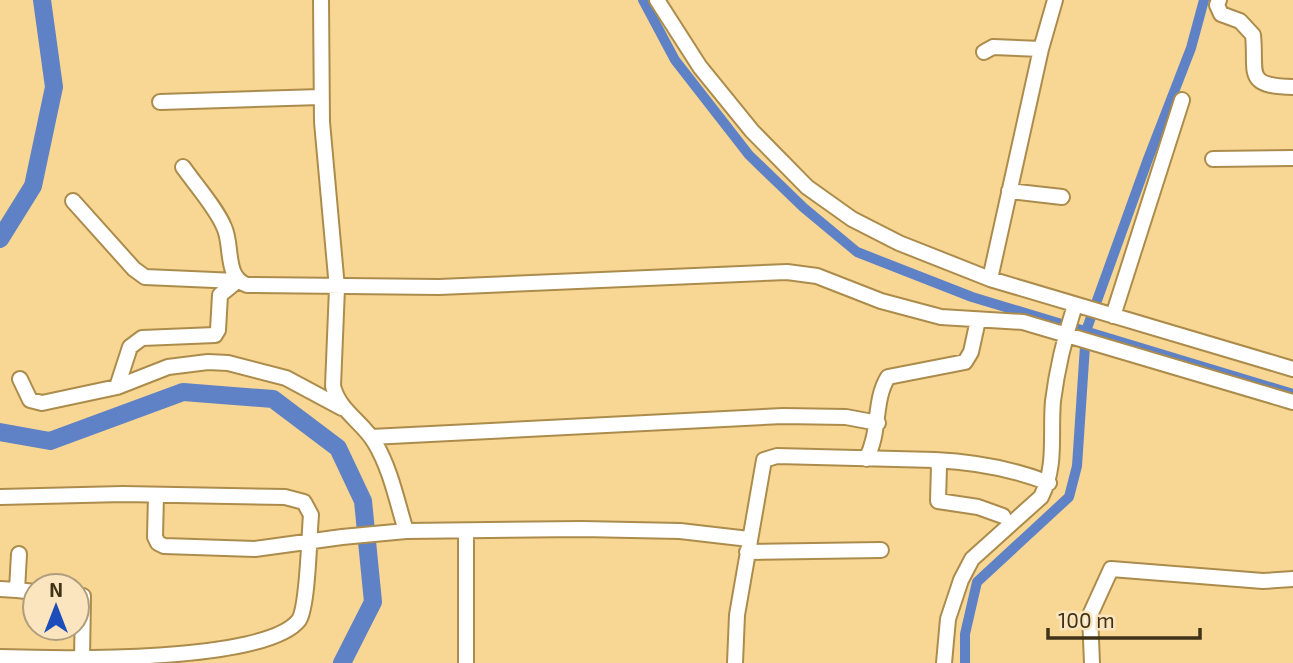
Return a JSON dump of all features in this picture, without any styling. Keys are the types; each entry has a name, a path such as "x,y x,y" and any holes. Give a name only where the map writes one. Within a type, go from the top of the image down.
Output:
{"street":[{"path":"321,0 321,97 337,288 333,387 346,410 371,437 386,467 406,531"},
{"path":"657,0 700,67 743,120 807,187 852,219 899,243 990,279 1293,369"},
{"path":"990,279 1041,49 1055,0"},
{"path":"1219,0 1217,5 1221,14 1240,21 1252,32 1256,77 1271,86 1293,87"},
{"path":"984,52 993,47 1041,49"},
{"path":"160,102 321,97"},
{"path":"1110,315 1182,100"},
{"path":"1213,159 1293,158"},
{"path":"183,167 225,227 237,281"},
{"path":"1009,191 1062,197"},
{"path":"73,201 134,269 145,277 237,281 253,286 337,288 478,286 787,272 817,275 881,301 920,312 941,317 1013,320 1293,402"},
{"path":"117,387 134,342 142,338 215,335 218,330 220,295 237,281"},
{"path":"944,663 948,620 961,580 972,559 1041,497 1049,483 1054,400 1079,306"},
{"path":"866,459 874,446 881,388 888,377 965,362 971,352 978,320"},
{"path":"20,379 30,400 35,403 117,387 168,367 208,362 228,363 286,378 346,410"},
{"path":"371,437 783,416 846,417 878,423"},
{"path":"735,663 737,615 764,460 777,456 973,462 1023,473 1049,483"},
{"path":"935,460 939,466 938,502 978,507 1003,516"},
{"path":"156,495 155,537 158,543 164,546 255,550 406,531 642,528 748,545 881,550"},
{"path":"0,497 156,495 301,500 310,511 302,616 292,630 270,643 251,649 204,656 82,660 0,657"},
{"path":"466,532 466,663"},
{"path":"17,590 19,554"},
{"path":"1092,663 1090,615 1111,569 1263,580 1293,579"},
{"path":"0,589 21,590"},
{"path":"82,642 82,660"}],"waterway":[{"path":"0,239 33,186 54,87 42,0"},
{"path":"643,0 675,60 749,155 804,208 857,252 972,297 1293,394"},
{"path":"965,663 965,634 977,582 1069,497 1077,466 1086,331 1191,48 1204,0"},
{"path":"0,432 50,441 183,392 273,399 338,448 363,501 373,602 342,663"}]}
